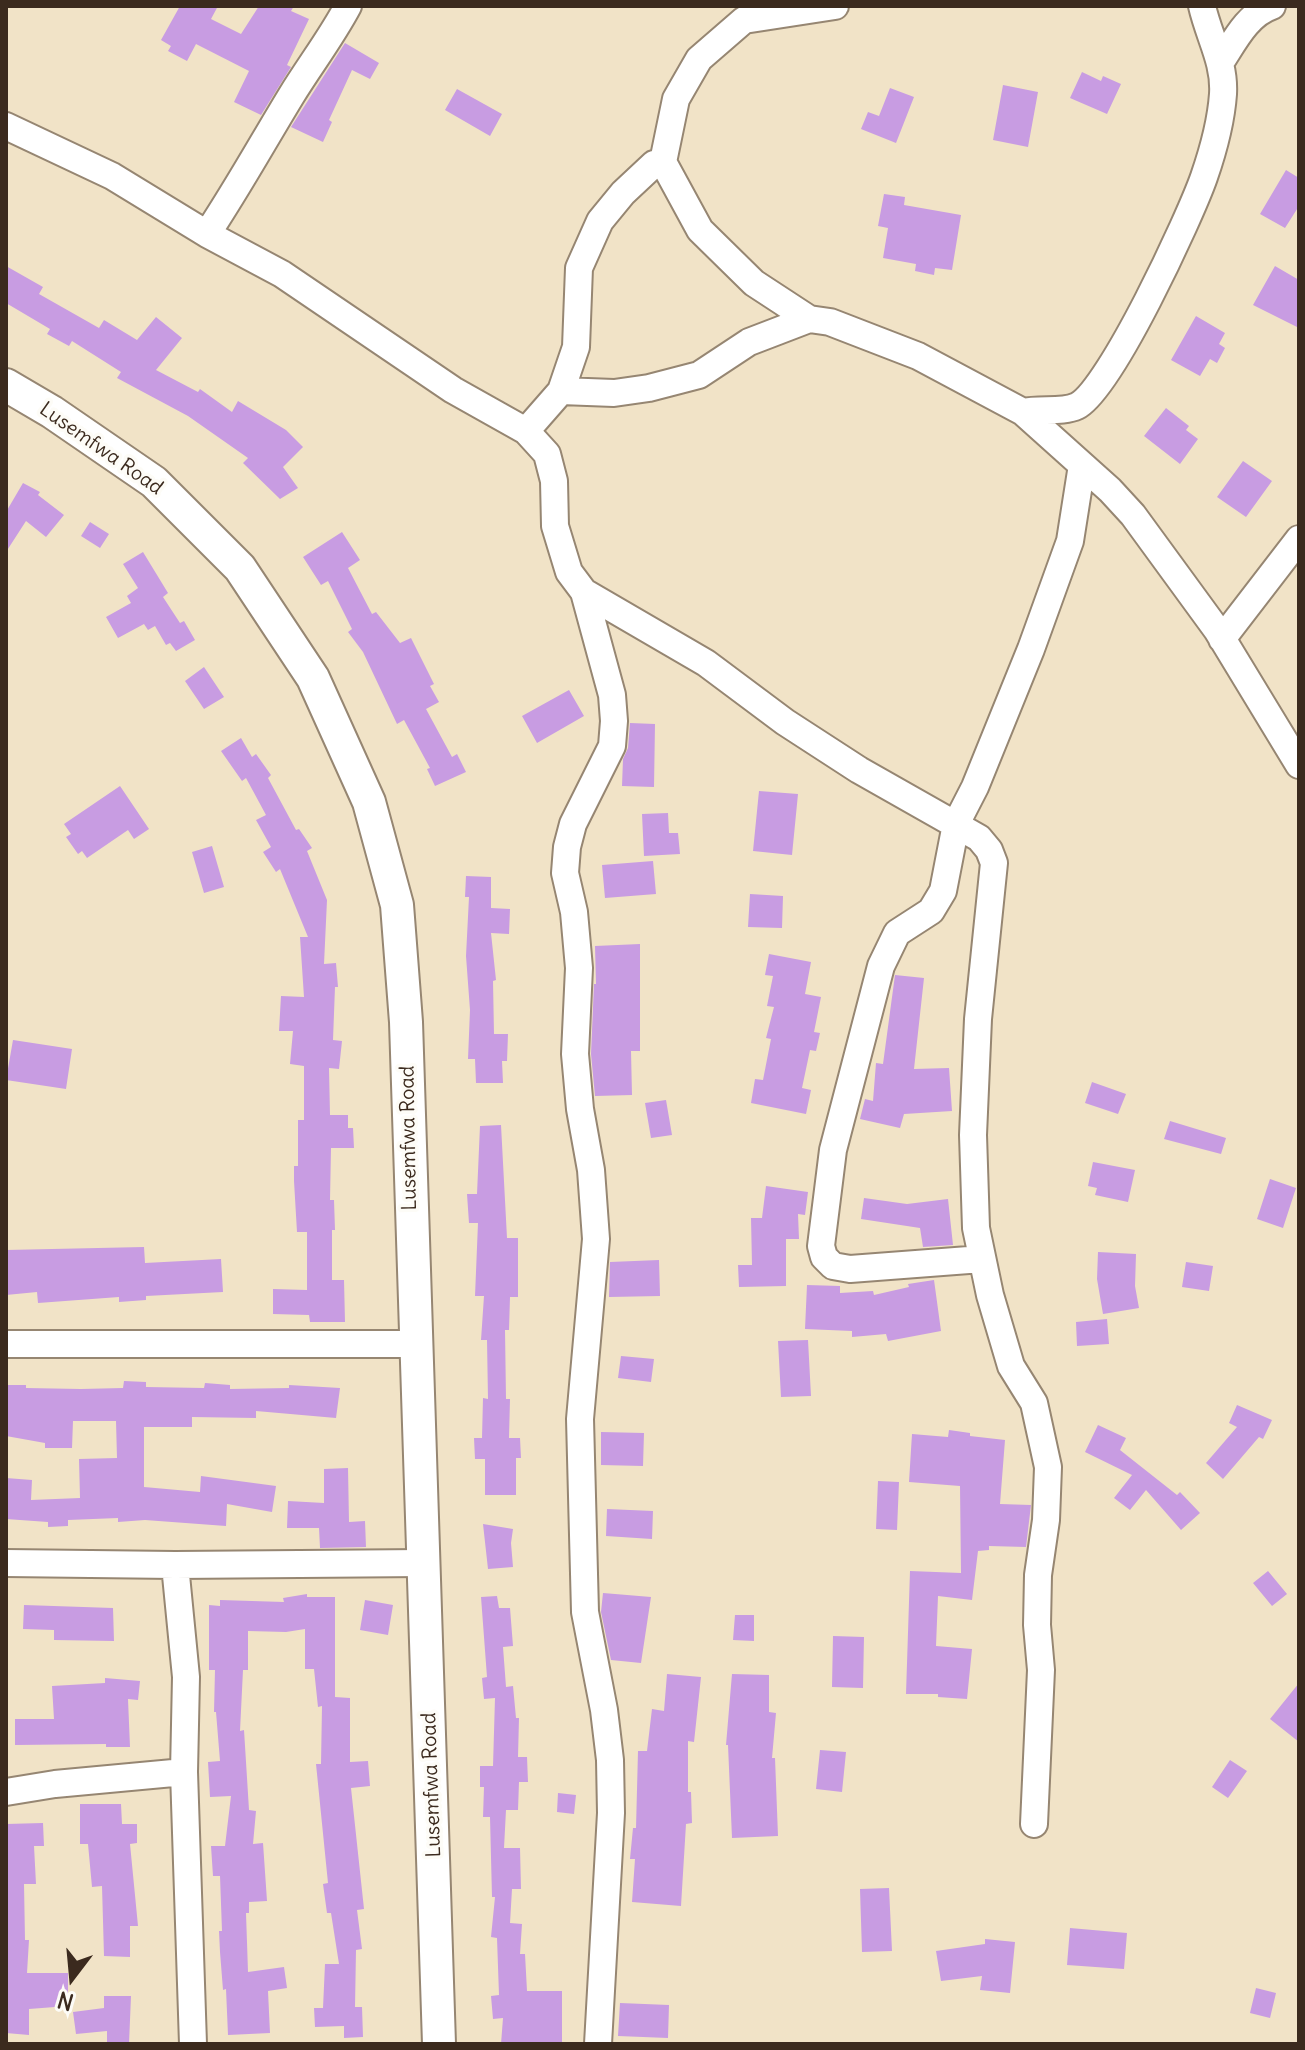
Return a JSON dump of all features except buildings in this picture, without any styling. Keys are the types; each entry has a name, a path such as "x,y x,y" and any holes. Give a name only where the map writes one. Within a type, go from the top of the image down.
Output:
{"street":[{"path":"207,234 348,6"},
{"path":"835,6 744,20 699,59 676,99 663,162 700,230 754,283 809,319 830,322 918,356 1023,412 1133,515 1222,639 1299,765"},
{"path":"1023,412 1076,407 1094,393 1116,359 1168,259 1203,181 1217,138 1223,93 1222,60 1206,27 1202,6"},
{"path":"1222,60 1260,10 1272,6"},
{"path":"6,126 112,176 207,234 282,274 453,390 526,431 547,454 554,481 555,526 569,572 584,592 612,695 614,721 612,746 573,824 565,873 574,912 579,968 575,1054 580,1109 591,1170 596,1239 580,1419 585,1612 604,1710 610,1760 610,1828 598,2044"},
{"path":"526,431 561,391 576,347 579,268 600,221 623,193 654,164 663,162"},
{"path":"561,391 614,393 699,375 749,342 809,319"},
{"name":"Lusemfwa Road","path":"6,385 52,412 154,482 240,568 313,678 369,802 397,905 406,1022 439,2044"},
{"path":"982,1259 850,1269 833,1266 824,1257 821,1246 833,1150 881,966 897,933 931,911 943,891 956,824 975,787 1031,649 1070,541 1082,465"},
{"path":"1222,639 1299,539"},
{"path":"584,592 706,663 785,722 859,770 979,838 989,850 994,863 978,1019 973,1135 976,1228 990,1295 1011,1366 1034,1403 1048,1467 1046,1520 1038,1575 1037,1625 1041,1670 1034,1824"},
{"path":"6,1344 416,1344"},
{"path":"6,1563 424,1563"},
{"path":"175,1565 186,1677 184,1772 193,2044"},
{"path":"6,1792 55,1784 184,1772"}]}
